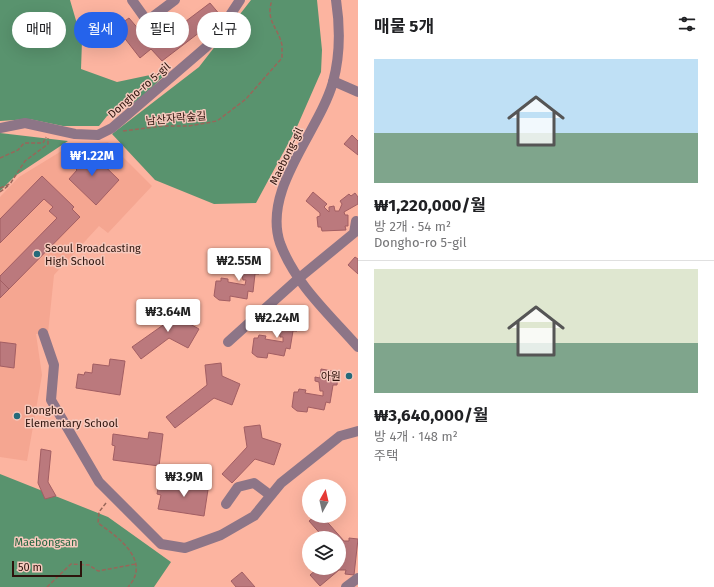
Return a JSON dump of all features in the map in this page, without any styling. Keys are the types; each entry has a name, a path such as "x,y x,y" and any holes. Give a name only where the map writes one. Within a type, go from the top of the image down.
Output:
{"street":[{"path":"132,0 147,21 175,0"},
{"name":"Dongho-ro 5-gil","path":"0,128 25,123 75,134 98,135 112,128 205,48 215,38 240,0"},
{"name":"Maebong-gil","path":"336,0 338,24 337,58 333,81 322,111 284,183 279,200 277,219 280,242 298,279 358,347"},
{"path":"333,81 358,92"},
{"path":"228,342 298,279 354,233 356,221"},
{"path":"43,333 54,365 50,400 99,482 161,544 184,548 221,535 254,516 281,483 340,436 358,431"},
{"path":"226,504 238,487 254,483 270,495"},
{"path":"346,587 358,578"}],"path":[{"name":"남산자락숲길","path":"119,131 162,126 189,126 217,121 246,99 282,58 282,44 274,27 269,10 272,0"},
{"path":"0,158 18,150 24,143 43,143 47,135 48,144 25,162 10,184 0,192"},
{"path":"0,188 10,184"},
{"path":"111,494 99,512 98,523 123,542 134,557 136,564 134,580 128,587"},
{"path":"47,587 71,564 88,565 98,571 136,564"}],"shaded area":[{"name":"Seoul Broadcasting High School","path":"108,142 152,186 108,233 99,226 54,275 48,333 36,334 42,375 27,461 0,457 0,197 19,177 73,144"}],"green space":[{"path":"0,0 70,0 74,14 74,48 82,48 81,69 117,82 169,71 139,100 107,116 99,126 63,126 29,119 0,121"},
{"path":"251,0 317,0 322,50 321,72 296,129 256,203 214,204 155,180 112,134 199,67 214,48 251,48 251,12 242,12"},
{"path":"0,133 68,141 15,176 0,191"},
{"name":"Maebongsan","path":"0,474 108,517 171,562 154,587 0,587"}],"building":[{"path":"210,3 218,12 198,12"},
{"path":"197,13 197,34 189,40 189,19"},
{"path":"129,18 136,26 136,48 179,48 162,61 151,49 140,58 128,42"},
{"path":"352,135 358,141 358,155 344,144"},
{"path":"85,147 119,180 96,205 69,179 77,170 74,167 79,162 74,157"},
{"path":"42,176 74,207 72,209 80,217 9,289 0,280 0,276 57,218 49,211 53,207 44,199 0,243 0,219"},
{"path":"313,192 327,204 324,207 329,212 329,207 334,206 335,211 339,211 342,204 340,201 349,194 351,196 355,193 358,197 358,204 344,212 345,215 348,215 348,226 345,226 346,230 322,231 321,227 318,227 317,217 320,216 320,213 306,201"},
{"path":"355,257 358,259 358,274 348,265"},
{"path":"243,258 261,261 259,274 255,274 253,292 248,291 247,299 230,296 230,301 219,300 214,296 216,281 221,281 221,278 228,279 228,282 245,285 246,280 243,280 241,271 237,271 238,266 242,267"},
{"path":"0,280 9,289 0,298"},
{"path":"180,306 181,319 199,329 188,348 169,338 141,359 132,347 166,323 165,307"},
{"path":"281,315 299,318 297,331 293,331 290,349 286,348 284,356 268,353 267,358 257,357 252,353 254,338 258,338 259,335 266,336 265,339 283,342 283,337 280,337 279,328 275,328 275,323 280,324"},
{"path":"0,342 16,344 14,368 0,366"},
{"path":"110,359 125,361 120,395 76,388 78,374 84,375 85,372 92,373 93,364 109,366"},
{"path":"221,363 222,376 240,384 232,405 214,398 175,428 166,417 207,385 205,365"},
{"path":"321,369 338,372 337,385 333,385 330,403 326,402 324,410 308,407 307,412 297,411 292,407 294,392 298,392 299,389 306,390 305,393 323,396 323,391 320,391 319,382 315,381 315,377 320,378"},
{"path":"260,425 262,438 281,444 274,465 255,459 232,483 222,474 247,447 244,427"},
{"path":"149,432 163,434 159,466 113,460 115,446 112,445 113,434 148,439"},
{"path":"41,449 51,451 48,482 56,496 45,499 38,483"},
{"path":"195,481 209,483 204,516 158,509 161,495 157,494 159,483 193,489"},
{"path":"311,523 328,523 335,531 318,531"},
{"path":"349,538 358,539 354,575 346,574 346,541 349,541"},
{"path":"242,572 255,587 236,587 231,581"},
{"path":"310,575 333,575 320,586"}],"place":[{"name":"Seoul Broadcasting High School","path":"37,254"},
{"name":"아원","path":"349,376"},
{"name":"Dongho Elementary School","path":"17,416"}]}
